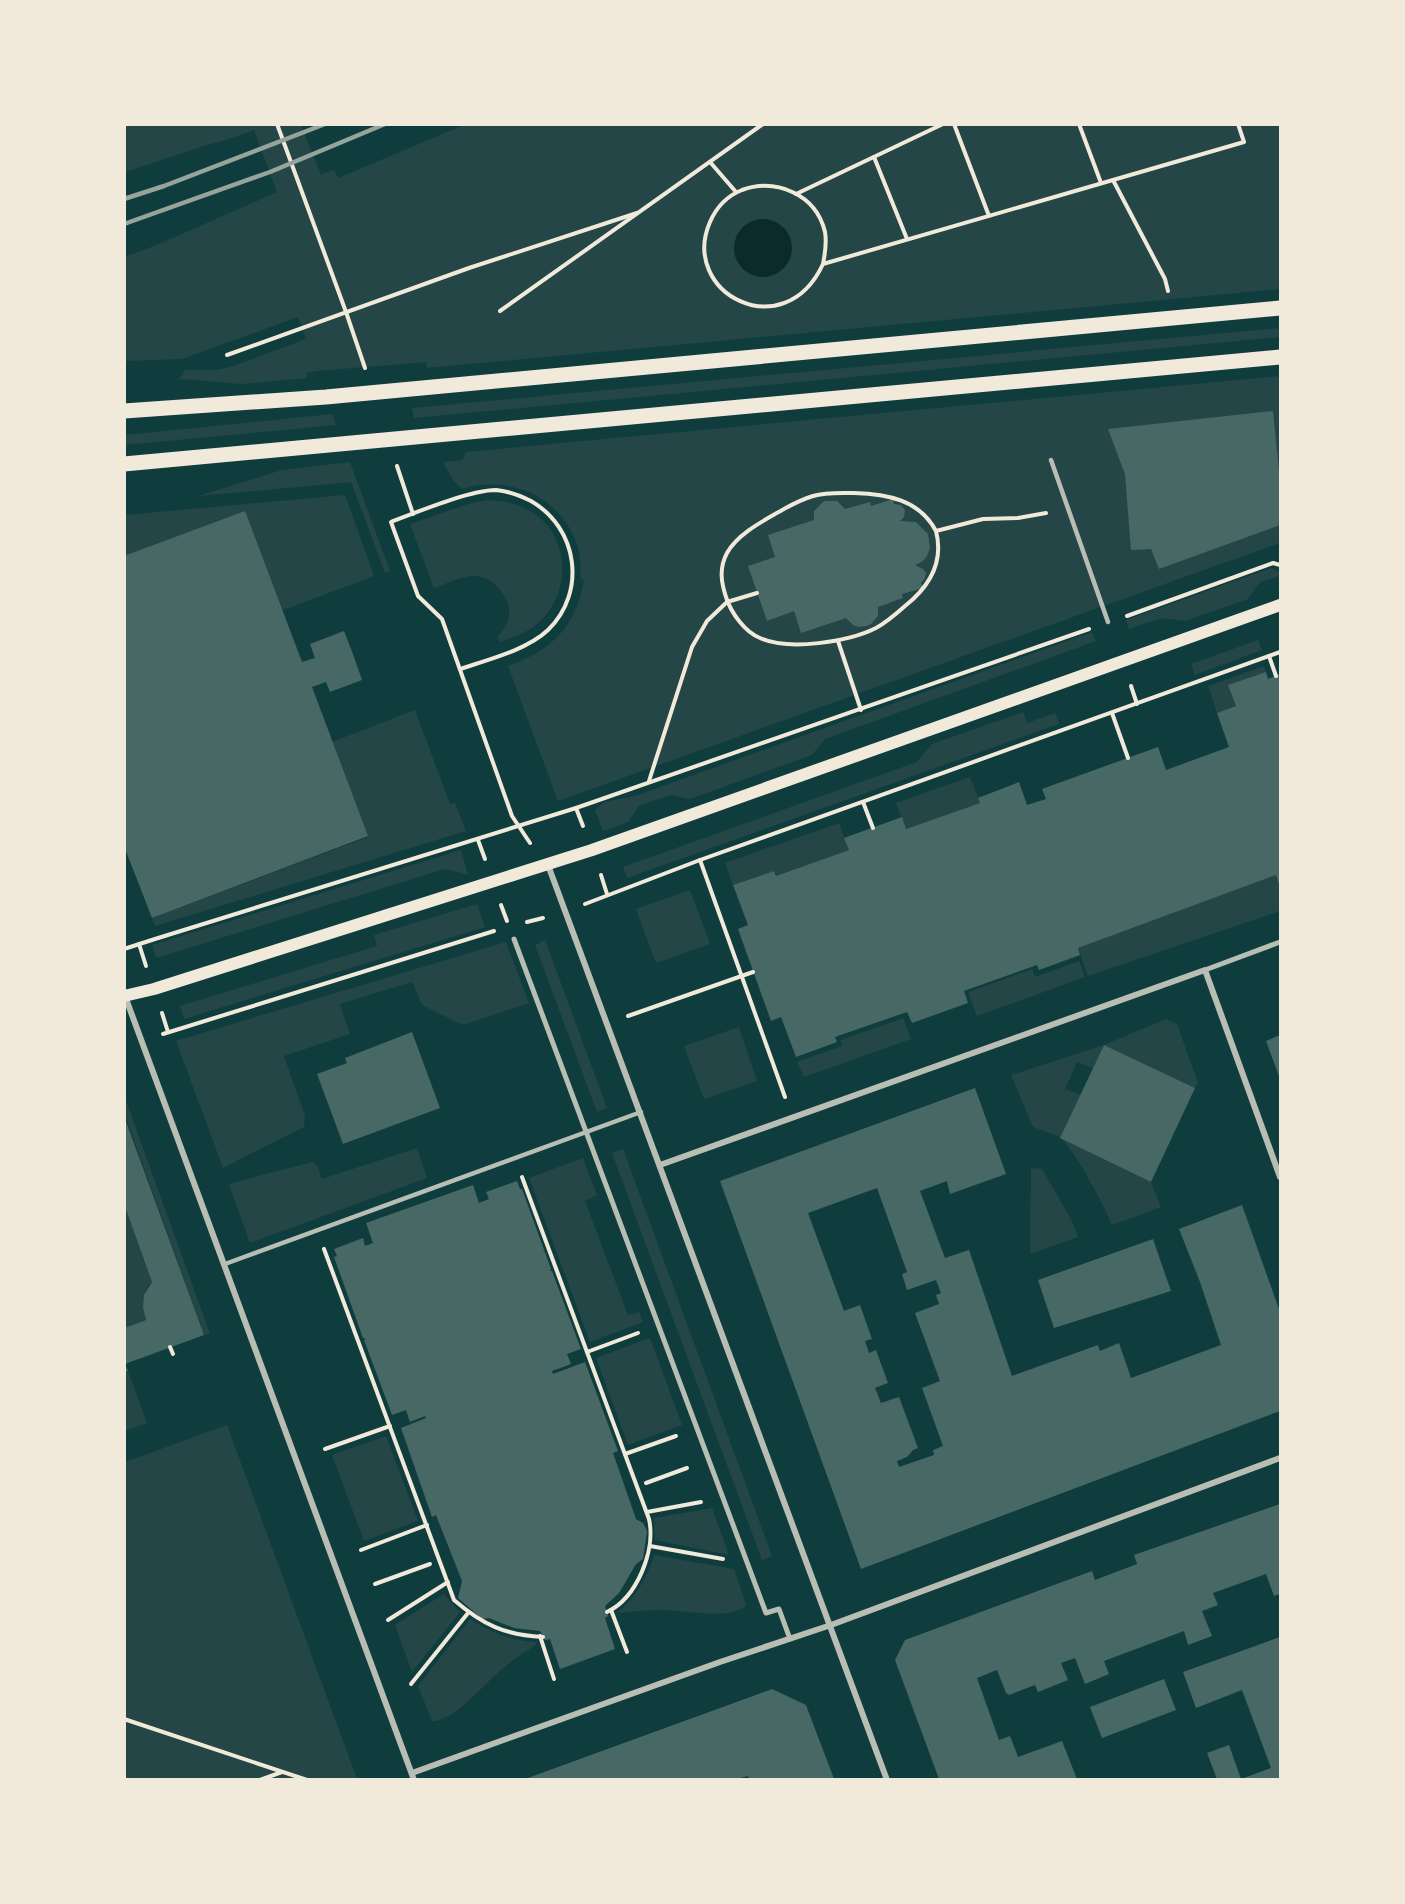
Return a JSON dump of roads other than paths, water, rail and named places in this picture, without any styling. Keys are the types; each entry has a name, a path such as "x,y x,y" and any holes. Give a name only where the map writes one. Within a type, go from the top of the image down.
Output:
{"main road":[{"path":"124,411 326,397 1281,308"},
{"path":"124,464 1281,357"},
{"path":"124,996 154,989 548,865 1281,605"}],"street":[{"path":"548,865 887,1779"},
{"path":"514,939 766,1613 779,1609 790,1639"},
{"path":"660,1165 1281,942"},
{"path":"1205,970 1281,1177"},
{"path":"124,996 413,1776 720,1662 831,1625 1281,1458"}],"lane":[{"path":"1051,460 1108,622"},
{"path":"225,1264 641,1112"}],"railway":[{"path":"124,199 164,186 325,124"},
{"path":"124,224 270,172 385,124"}]}
